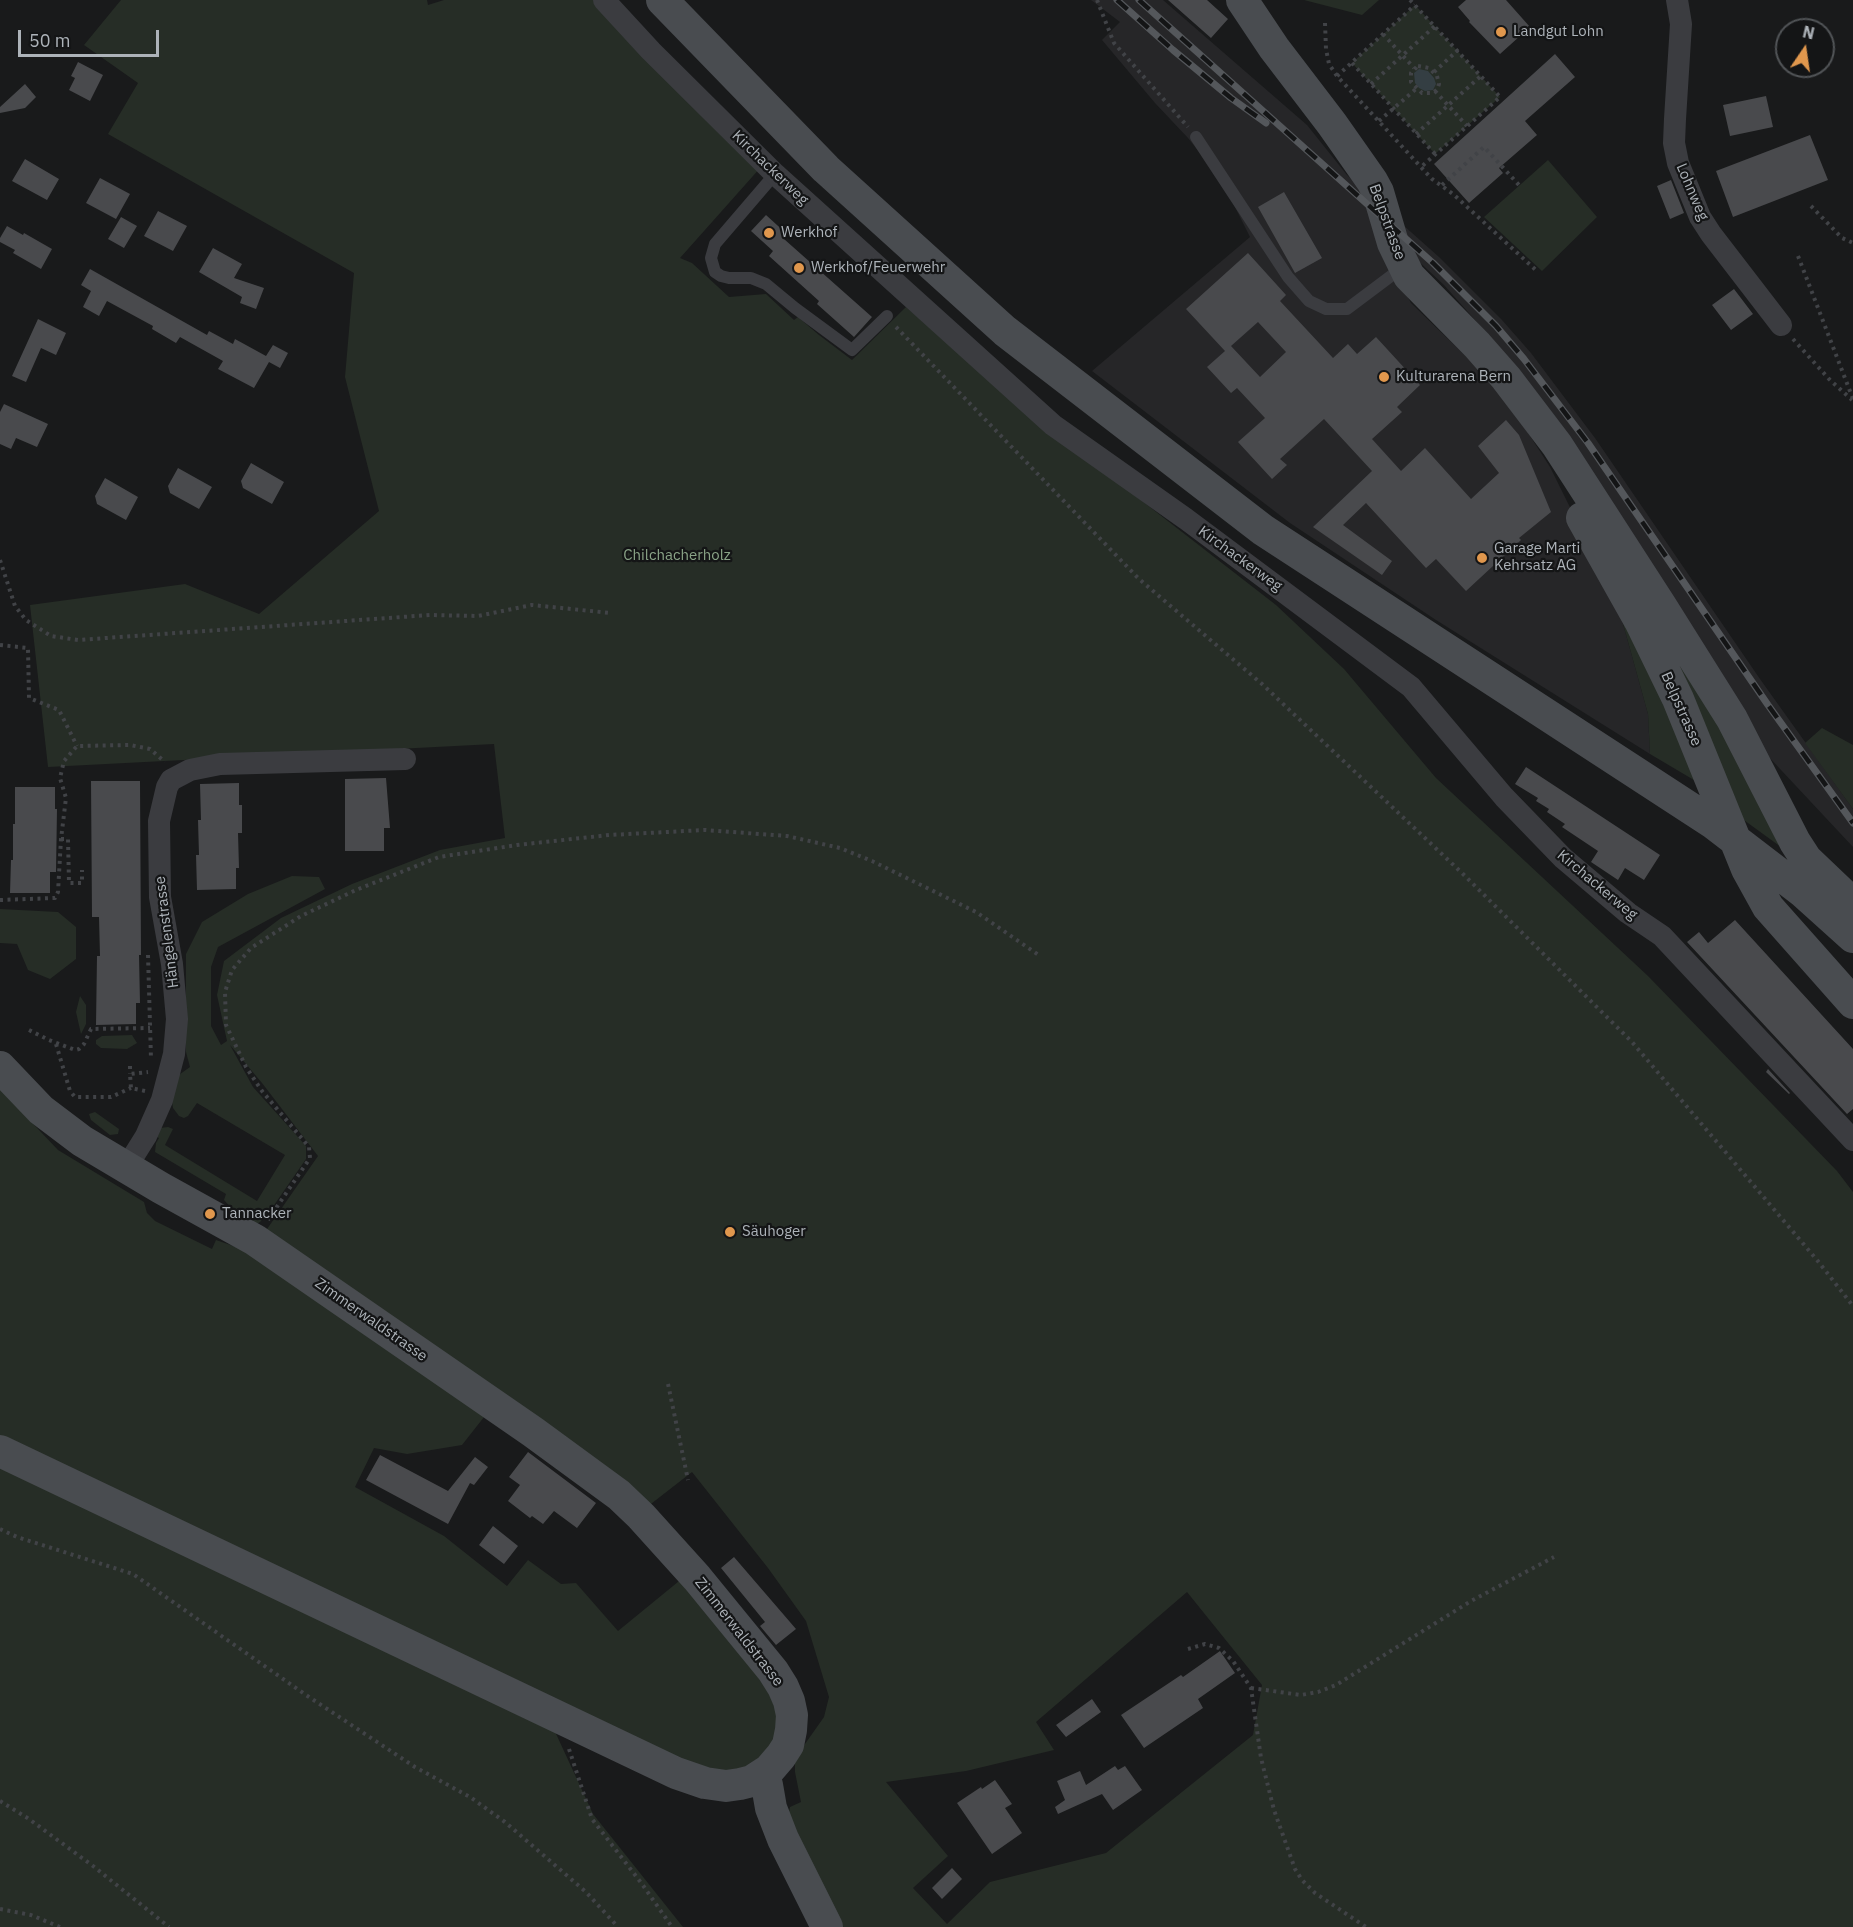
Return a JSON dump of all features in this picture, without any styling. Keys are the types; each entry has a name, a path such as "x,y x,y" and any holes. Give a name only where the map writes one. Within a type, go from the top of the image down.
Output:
{"street":[{"name":"Kirchackerweg","path":"604,0 651,51 775,174 1053,425 1186,519 1411,687 1504,797 1563,858 1628,913 1662,936 1853,1140"},
{"path":"662,0 826,169 1005,331 1263,530 1713,823 1803,892 1853,937"},
{"name":"Belpstrasse","path":"1242,0 1274,48 1372,181 1378,192 1393,243 1409,276 1477,345 1525,403 1574,471 1721,700 1795,842 1806,859 1853,904"},
{"name":"Lohnweg","path":"1677,0 1681,24 1674,143 1678,163 1700,217 1781,325"},
{"name":"Belpstrasse","path":"1525,403 1566,490 1641,623 1678,699 1747,869 1768,907 1853,1003"},
{"path":"171,780 190,770 220,764 405,759"},
{"name":"Hängelenstrasse","path":"126,1168 146,1136 163,1097 174,1054 177,1020 172,964 160,897 159,821 167,787 171,780"},
{"name":"Zimmerwaldstrasse","path":"0,1067 41,1110 82,1141 255,1240 577,1463 619,1495 641,1516 747,1638 783,1687 792,1715 788,1745 774,1766 762,1776"},
{"path":"0,1451 676,1773 705,1784 726,1786 740,1784 762,1776 767,1785 771,1808 783,1839 827,1927"}],"lane":[{"path":"1196,137 1288,277 1309,301 1326,309 1347,309 1404,267"},
{"path":"775,174 715,244 711,258 715,272 729,278 751,278 765,284 852,350 887,316"}],"path":[{"path":"1097,0 1114,43 1196,137"},
{"path":"1410,0 1500,97 1421,167"},
{"path":"1337,76 1415,4"},
{"path":"1325,23 1329,64 1337,76 1432,179 1442,185 1538,272"},
{"path":"1371,84 1435,26"},
{"path":"1383,34 1414,68"},
{"path":"1434,72 1458,50"},
{"path":"1352,63 1435,154"},
{"path":"1422,66 1434,72 1439,84 1435,92 1424,94 1416,88 1410,79 1414,68 1422,66"},
{"path":"1416,134 1481,76"},
{"path":"1379,121 1416,88"},
{"path":"1435,92 1467,126"},
{"path":"1442,185 1484,147 1519,185"},
{"path":"1811,206 1842,238 1853,243"},
{"path":"1798,256 1853,400"},
{"path":"887,316 1139,579 1304,723 1463,874 1632,1042 1817,1260 1853,1306"},
{"path":"1781,325 1811,360 1853,400"},
{"path":"0,560 15,606 26,620 51,636 78,640 430,615 478,616 532,605 611,614"},
{"path":"0,645 28,648 30,698 59,710 77,746"},
{"path":"0,900 55,898 58,892 66,798 60,778 64,761 77,746 130,745 150,749 167,764 171,780"},
{"path":"255,1240 310,1158 309,1147 262,1091 246,1067 226,1025 225,992 232,970 251,948 301,916 356,890 439,857 517,845 609,835 705,830 787,836 840,848 872,861 976,912 1040,956"},
{"path":"61,839 68,839 69,883 82,883 82,870"},
{"path":"148,951 151,1061"},
{"path":"29,1030 56,1044 79,1049 92,1029 150,1028"},
{"path":"56,1044 70,1091 75,1097 111,1097 131,1088 163,1097"},
{"path":"130,1066 131,1088"},
{"path":"130,1074 151,1072"},
{"path":"668,1384 688,1480"},
{"path":"0,1529 17,1537 133,1574 306,1695 416,1767 470,1797 506,1822 586,1892 618,1927"},
{"path":"1251,1688 1301,1695 1336,1685 1471,1601 1554,1557"},
{"path":"1188,1649 1205,1644 1220,1647 1233,1661 1251,1688 1260,1750 1274,1810 1295,1869 1302,1880 1316,1893 1366,1927"},
{"path":"569,1722 566,1742 592,1819 672,1927"},
{"path":"0,1801 29,1819 93,1866 169,1927"},
{"path":"0,1909 31,1915 60,1927"}],"shaded area":[{"path":"1091,0 1163,0 1307,125 1347,175 1439,257 1502,320 1531,353 1595,438 1760,679 1853,809 1853,847 1767,755 1542,403 1475,320 1444,285 1414,257 1390,264 1411,303 1478,368 1516,414 1550,467 1617,602 1648,714 1650,754 1436,620 1290,523 1092,371 1250,237 1222,181 1188,138 1102,40 1120,22"},
{"path":"1419,69 1428,71 1434,78 1436,84 1433,90 1425,91 1415,83 1414,73"}],"green space":[{"name":"Chilchacherholz","path":"121,0 427,0 428,5 444,0 594,0 761,167 680,258 692,263 729,297 766,294 794,320 798,317 852,360 906,307 1106,473 1276,605 1344,669 1436,778 1648,976 1837,1171 1853,1192 1853,1927 841,1927 787,1822 790,1807 801,1802 795,1763 800,1751 824,1717 829,1697 806,1621 768,1568 692,1472 647,1507 499,1398 462,1445 407,1454 374,1448 355,1487 444,1536 507,1586 528,1560 561,1584 576,1583 618,1631 684,1577 758,1666 780,1720 772,1749 741,1771 710,1774 552,1725 593,1814 683,1927 0,1927 0,1089 58,1150 144,1202 147,1213 155,1221 212,1249 216,1240 251,1252 318,1156 230,1045 253,1087 306,1146 306,1159 270,1211 252,1227 244,1222 224,1200 226,1194 155,1152 159,1138 153,1135 160,1128 173,1129 165,1145 257,1201 285,1155 197,1103 184,1118 179,1116 173,1108 171,1096 176,1077 190,1067 186,1052 186,954 202,922 248,894 292,876 319,877 325,889 218,947 211,967 211,1026 221,1045 227,1041 217,995 224,961 281,918 352,884 440,850 505,838 494,744 48,767 30,605 185,584 259,614 379,511 345,377 354,273 108,134 138,83 84,45","holes":["1187,1592 1262,1685 1253,1735 1106,1853 990,1882 947,1924 913,1888 948,1856 886,1782 966,1771 1054,1750 1036,1722"]},
{"path":"1304,0 1379,0 1362,15"},
{"path":"1415,5 1500,97 1435,154 1352,63"},
{"path":"1548,160 1597,217 1542,271 1484,217"},
{"path":"1643,594 1792,855 1741,818"},
{"path":"1617,602 1704,786 1650,754 1648,714"},
{"path":"1822,728 1853,745 1853,809 1805,743"},
{"path":"0,909 58,912 76,927 76,959 50,979 28,970 17,944 0,943"},
{"path":"80,996 86,1005 86,1024 81,1034 76,1012"},
{"path":"132,1035 137,1043 127,1049 101,1048 96,1044 96,1040 102,1036"},
{"path":"95,1112 119,1129 118,1134 110,1135 91,1120 89,1114"}],"building":[{"path":"1168,0 1207,0 1228,19 1211,38"},
{"name":"Landgut Lohn","path":"1466,0 1506,0 1530,27 1500,54 1458,7"},
{"path":"1555,54 1575,77 1525,121 1537,135 1499,168 1503,173 1469,203 1434,164"},
{"path":"78,62 103,75 90,101 69,90 75,78 71,76"},
{"path":"25,84 36,97 25,108 0,113 0,107"},
{"path":"1766,96 1773,127 1730,136 1723,105"},
{"path":"1810,135 1828,180 1733,217 1716,171"},
{"path":"25,159 59,179 47,200 12,181"},
{"path":"100,178 130,194 116,219 86,203"},
{"path":"1671,180 1684,213 1670,219 1657,186"},
{"path":"1284,192 1322,258 1295,273 1258,207"},
{"path":"158,211 187,226 173,251 144,236"},
{"path":"766,215 788,235 784,239 872,317 854,337 817,304 819,301 769,256 773,251 751,231"},
{"path":"121,217 137,226 124,248 108,239"},
{"path":"7,226 52,249 41,269 13,253 15,250 0,242"},
{"path":"213,248 242,264 234,278 264,288 256,309 240,303 242,297 199,272"},
{"path":"1248,253 1286,295 1280,301 1333,358 1348,344 1357,354 1376,337 1420,385 1397,407 1402,412 1372,439 1401,471 1425,448 1471,499 1499,473 1478,446 1506,420 1519,435 1551,512 1519,538 1521,540 1466,591 1436,559 1426,568 1366,503 1343,525 1392,561 1382,575 1313,527 1372,471 1324,419 1280,459 1287,465 1272,479 1238,442 1265,418 1237,388 1231,393 1207,367 1225,351 1186,309","holes":["1258,322 1286,352 1260,377 1231,346"]},
{"path":"90,269 207,335 209,331 233,344 235,339 266,356 273,345 288,353 280,368 269,362 254,388 218,369 223,361 180,337 176,343 152,329 153,326 107,301 99,316 83,307 91,291 81,285"},
{"path":"1734,289 1753,314 1731,330 1712,305"},
{"path":"38,319 66,333 56,355 41,348 26,382 12,376"},
{"path":"4,404 48,424 37,447 16,438 11,449 0,444 0,412"},
{"path":"251,463 284,482 272,504 243,488 241,481"},
{"path":"178,468 212,487 199,509 170,493 168,486"},
{"path":"105,478 138,497 126,520 97,504 95,496"},
{"path":"1526,767 1660,855 1644,880 1625,868 1618,880 1591,862 1598,851 1562,827 1565,824 1547,812 1549,809 1536,801 1538,798 1515,784"},
{"path":"386,778 390,828 384,828 384,851 345,851 345,779"},
{"path":"91,781 140,781 141,955 139,955 140,1003 136,1003 136,1024 96,1025 97,956 100,956 99,917 92,917"},
{"path":"239,783 242,833 238,833 239,868 236,868 236,889 197,890 198,820 201,820 200,784"},
{"path":"15,787 55,787 56,872 50,872 50,893 10,893"},
{"path":"1735,920 1853,1049 1853,1109 1847,1114 1687,942 1699,932 1708,943"},
{"path":"1768,1069 1790,1093 1789,1094 1766,1072"},
{"path":"528,1452 596,1503 577,1528 554,1511 543,1524 532,1516 530,1518 508,1501 520,1485 509,1477"},
{"path":"380,1455 448,1491 475,1457 488,1467 474,1485 470,1483 448,1524 366,1480"},
{"path":"493,1526 518,1546 504,1564 479,1545"},
{"path":"734,1557 796,1629 776,1645 760,1626 765,1622 721,1568"},
{"path":"1220,1651 1235,1673 1198,1699 1203,1708 1144,1748 1121,1715"},
{"path":"1092,1699 1101,1712 1066,1737 1056,1725"},
{"path":"1115,1766 1118,1770 1125,1766 1142,1790 1113,1810 1102,1794 1058,1814 1055,1807 1065,1800 1057,1781 1080,1771 1086,1785"},
{"path":"995,1780 1012,1804 1005,1808 1022,1833 992,1854 957,1803"},
{"path":"952,1868 962,1879 942,1899 932,1888"}],"railway":[{"path":"1117,0 1231,98 1266,123"},
{"path":"1139,0 1433,263 1496,326 1588,443 1768,705 1853,823"}],"place":[{"name":"Landgut Lohn","path":"1501,32"},
{"name":"Werkhof","path":"769,233"},
{"name":"Werkhof/Feuerwehr","path":"799,268"},
{"name":"Kulturarena Bern","path":"1384,377"},
{"name":"Garage Marti Kehrsatz AG","path":"1482,558"},
{"name":"Tannacker","path":"210,1214"},
{"name":"Säuhoger","path":"730,1232"}]}
